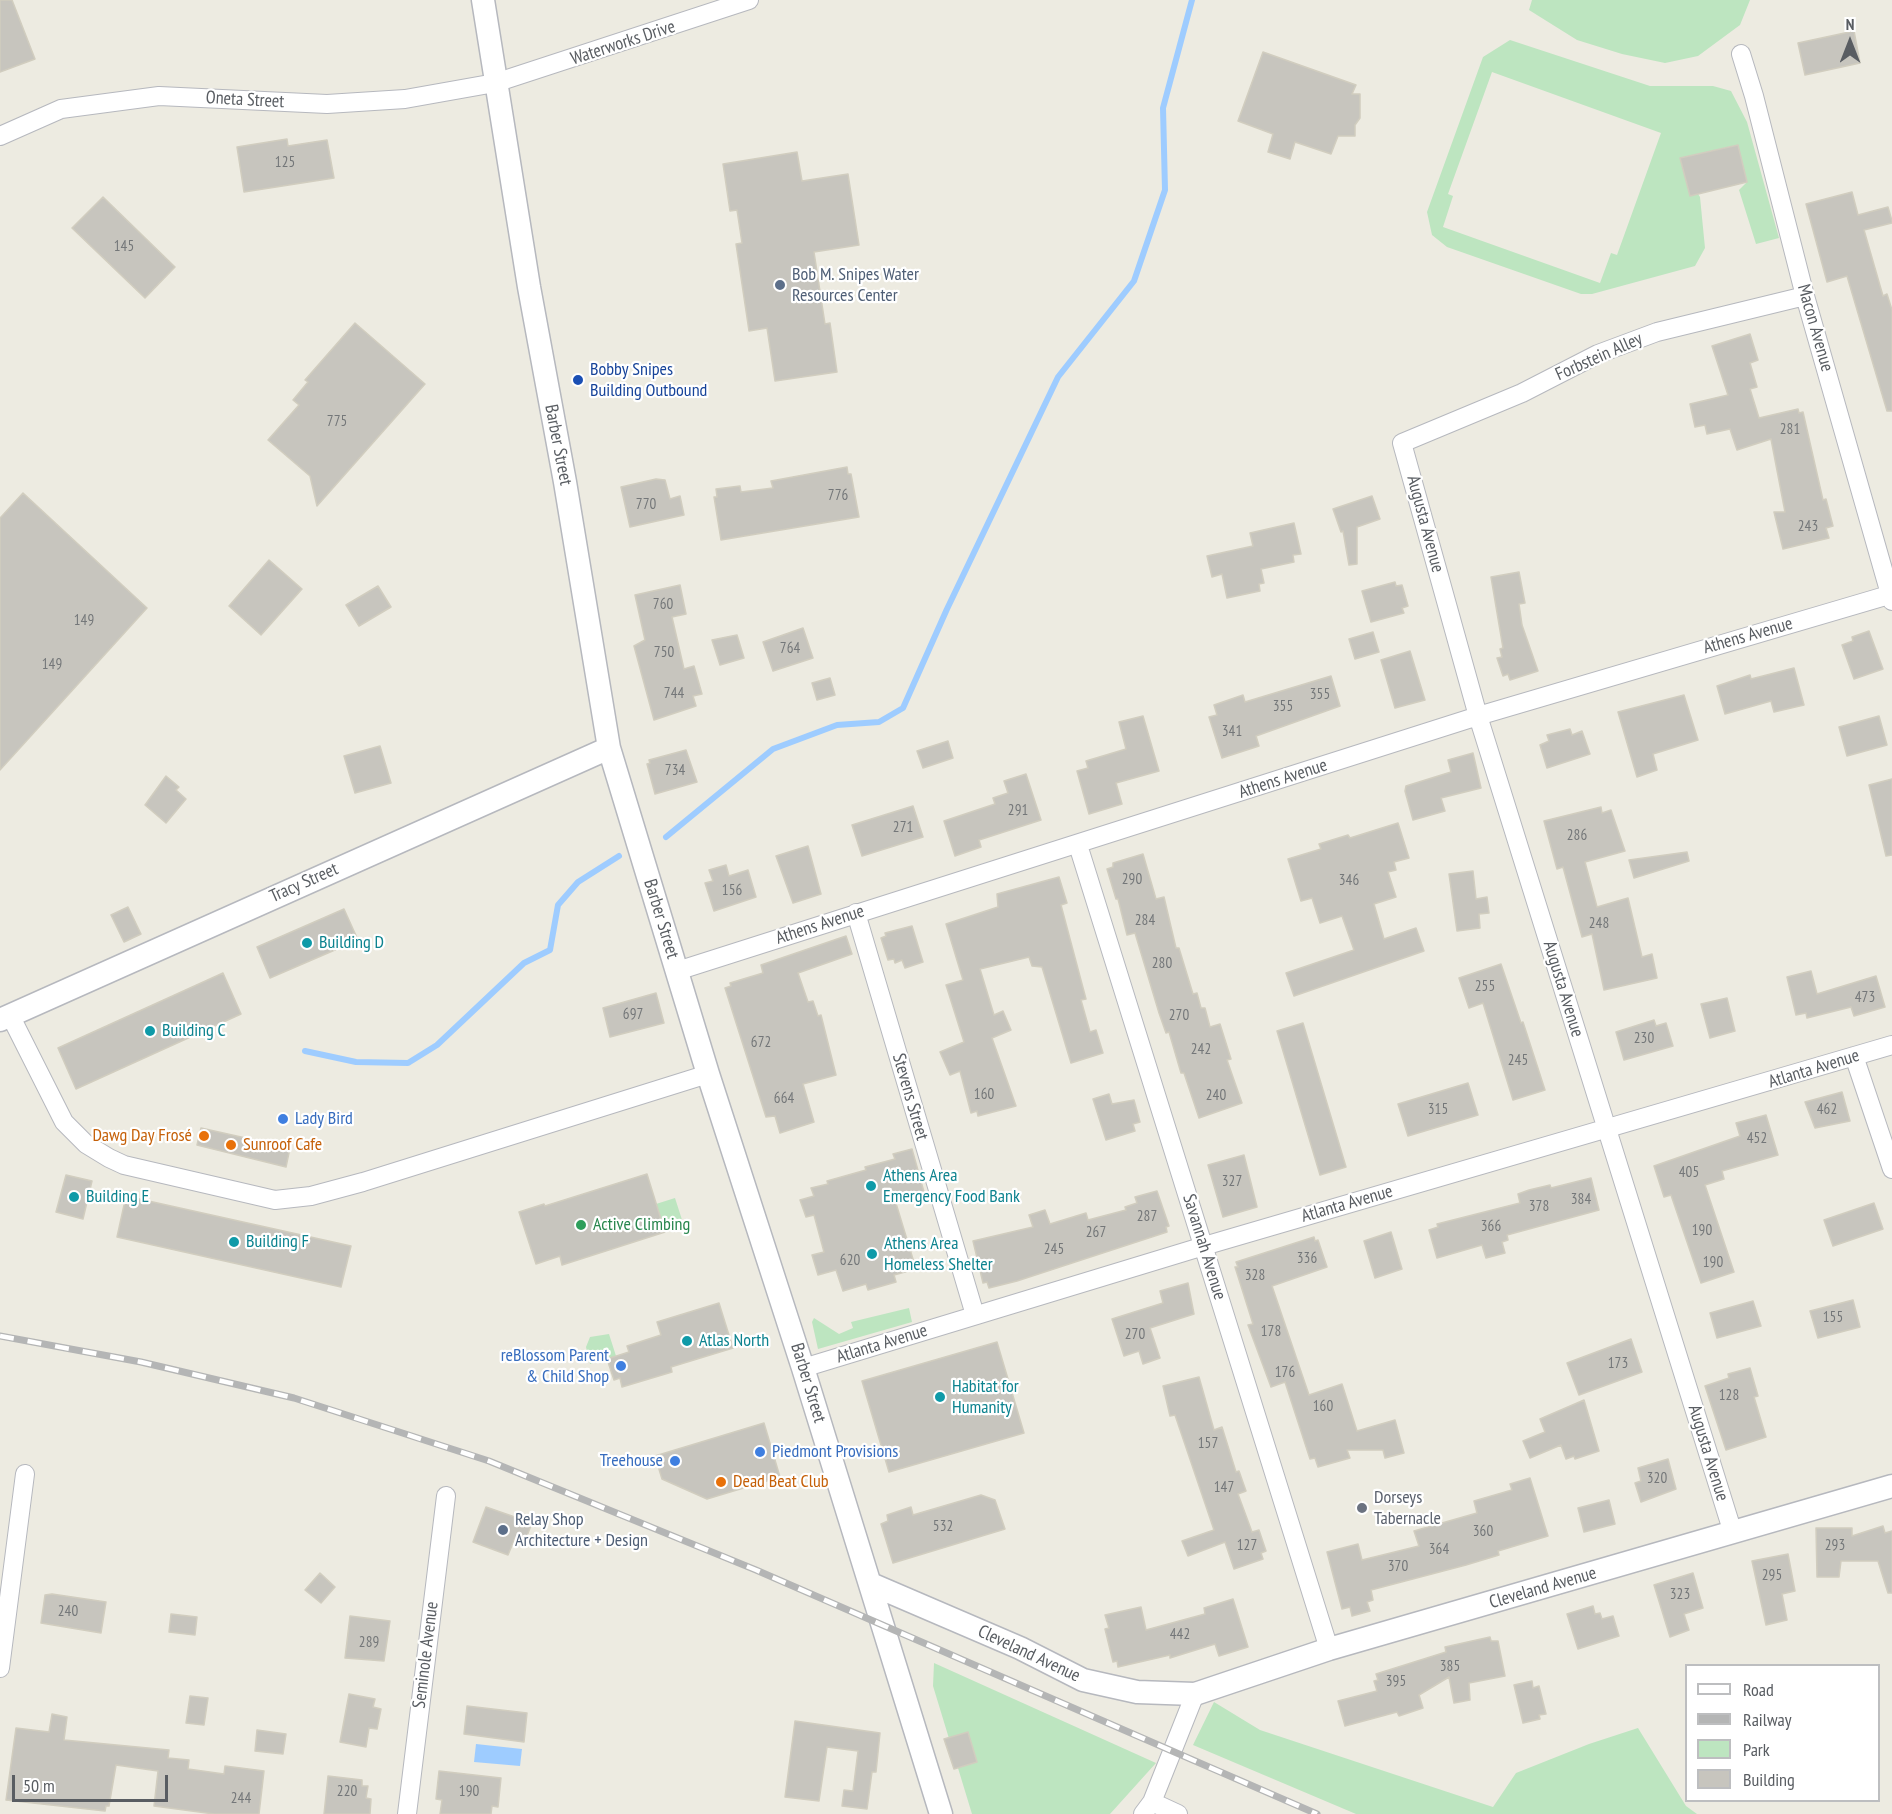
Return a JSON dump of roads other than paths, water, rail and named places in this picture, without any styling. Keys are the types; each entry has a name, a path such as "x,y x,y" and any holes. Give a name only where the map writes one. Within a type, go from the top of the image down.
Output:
{"street":[{"name":"Barber Street","path":"483,0 495,83 609,748 708,1074 803,1368 941,1814"},
{"name":"Waterworks Drive","path":"495,83 749,0"},
{"name":"Macon Avenue","path":"1741,54 1754,96 1805,296 1891,596"},
{"name":"Oneta Street","path":"0,136 61,109 159,96 327,104 405,99 495,83"},
{"name":"Forbstein Alley","path":"1402,443 1522,393 1598,354 1657,332 1805,296"},
{"name":"Augusta Avenue","path":"1402,443 1478,716 1733,1533"},
{"name":"Athens Avenue","path":"677,971 1478,716 1891,596"},
{"name":"Tracy Street","path":"5,1018 609,748"},
{"name":"Savannah Avenue","path":"1078,845 1329,1649"},
{"name":"Stevens Street","path":"856,913 975,1315"},
{"path":"5,1018 56,1108 74,1134 86,1144 124,1165 275,1200 311,1196 363,1182 708,1074"},
{"name":"Atlanta Avenue","path":"803,1368 1204,1246 1892,1045"},
{"path":"1854,1056 1892,1169"},
{"path":"0,1668 25,1474"},
{"name":"Cleveland Avenue","path":"871,1584 1020,1648 1083,1680 1137,1692 1195,1694 1329,1649 1892,1486"},
{"name":"Seminole Avenue","path":"407,1814 446,1496"},
{"path":"1178,1814 1148,1808 1195,1694"}],"water":[{"path":"476,1744 522,1749 520,1766 474,1762"}],"waterway":[{"path":"666,837 773,749 837,725 879,722 903,708 947,609 1058,377 1134,281 1165,190 1163,108 1192,0"},
{"path":"305,1051 356,1062 408,1063 437,1045 524,963 550,950 558,905 578,882 619,856"}],"railway":[{"path":"0,1336 141,1362 294,1398 489,1461 756,1570 1317,1814"}],"place":[{"name":"Bob M. Snipes Water Resources Center","path":"780,285"},
{"name":"Bobby Snipes Building Outbound","path":"578,380"},
{"name":"Building D","path":"307,943"},
{"name":"Building C","path":"150,1031"},
{"name":"Lady Bird","path":"283,1119"},
{"name":"Dawg Day Frosé","path":"204,1136"},
{"name":"Sunroof Cafe","path":"231,1145"},
{"name":"Athens Area Emergency Food Bank","path":"871,1186"},
{"name":"Building E","path":"74,1197"},
{"name":"Active Climbing","path":"581,1225"},
{"name":"Building F","path":"234,1242"},
{"name":"Athens Area Homeless Shelter","path":"872,1254"},
{"name":"Atlas North","path":"687,1341"},
{"name":"reBlossom Parent & Child Shop","path":"621,1366"},
{"name":"Habitat for Humanity","path":"940,1397"},
{"name":"Piedmont Provisions","path":"760,1452"},
{"name":"Treehouse","path":"675,1461"},
{"name":"Dead Beat Club","path":"721,1482"},
{"name":"Dorseys Tabernacle","path":"1362,1508"},
{"name":"Relay Shop Architecture + Design","path":"503,1530"}]}
